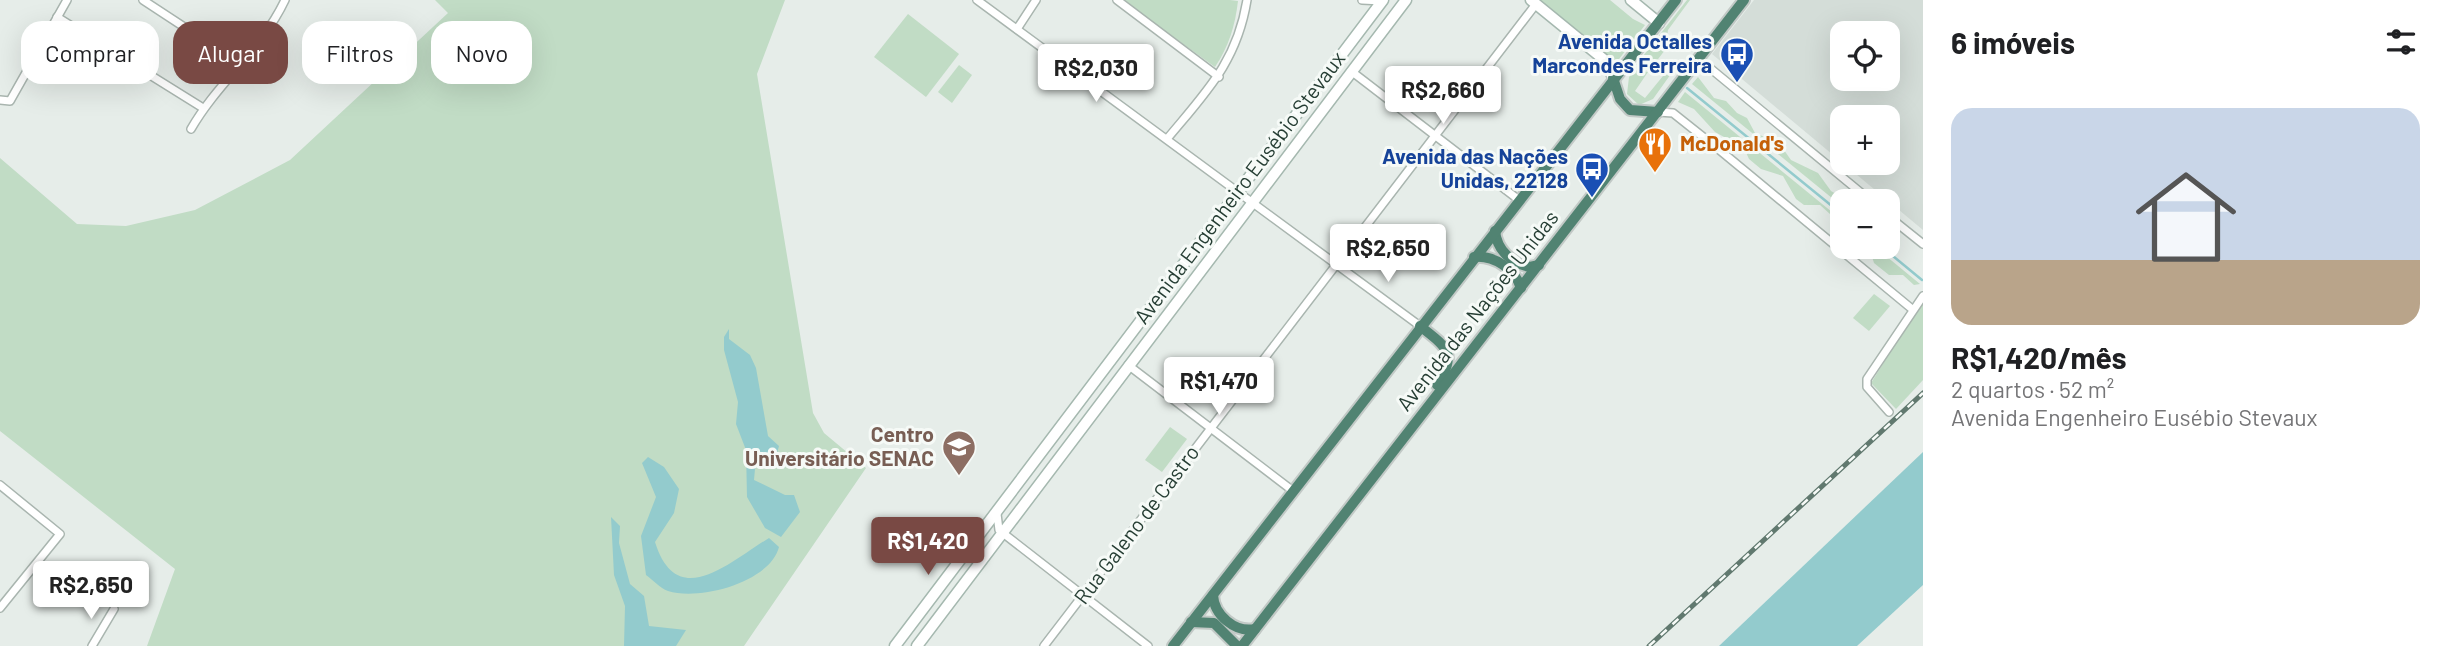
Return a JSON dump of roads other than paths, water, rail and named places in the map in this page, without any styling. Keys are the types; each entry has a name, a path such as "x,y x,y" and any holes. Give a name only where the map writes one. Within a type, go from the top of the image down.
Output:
{"highway":[{"name":"Avenida das Nações Unidas","path":"1173,646 1676,0"},
{"path":"1718,34 1720,21 1735,0"},
{"name":"Avenida das Nações Unidas","path":"1239,646 1255,629 1744,0"},
{"path":"1613,78 1620,99 1630,110 1642,114 1658,112"},
{"path":"1495,231 1499,249 1511,259 1530,267 1539,265"},
{"path":"1474,257 1491,257 1514,274 1521,288"},
{"path":"1413,426 1415,417 1449,362 1445,346 1420,326"},
{"path":"1213,595 1215,609 1230,622 1241,630 1255,629"},
{"path":"1191,622 1214,623 1239,646"}],"main road":[{"name":"Avenida Engenheiro Eusébio Stevaux","path":"917,646 1406,0"},
{"path":"1631,0 1659,23"},
{"name":"Avenida Engenheiro Eusébio Stevaux","path":"895,646 1382,1"},
{"path":"1533,2 1607,62 1613,78"},
{"path":"1345,48 1346,63 1351,71"},
{"path":"1204,236 1210,253 1205,264"}],"street":[{"path":"0,100 10,101 67,0"},
{"path":"143,0 175,21"},
{"path":"275,21 285,0"},
{"path":"977,0 1420,326"},
{"path":"1017,29 1036,0"},
{"path":"1117,0 1219,77"},
{"path":"1167,139 1219,77 1237,45 1247,0"},
{"path":"1362,0 1382,1"},
{"name":"Rua Galeno de Castro","path":"1044,646 1436,138 1533,2"},
{"path":"57,17 203,108"},
{"path":"1699,58 1857,189"},
{"path":"1351,71 1519,200"},
{"path":"191,129 203,108 225,84"},
{"path":"1658,112 1672,113 1912,309"},
{"path":"1900,226 1923,244"},
{"path":"1889,412 1867,387 1867,379 1923,296"},
{"path":"1128,365 1293,491"},
{"path":"0,485 59,531 60,538 1,605"},
{"path":"998,509 996,522 1002,532 1147,646"},
{"path":"92,646 114,609"}],"water":[{"path":"729,329 729,339 750,355 756,368 768,436 779,446 775,460 765,456 755,469 754,480 785,495 794,495 800,512 781,537 765,528 747,497 746,450 736,424 738,402 724,350 724,337"},
{"path":"1923,452 1923,585 1857,646 1719,646"},
{"path":"648,457 664,467 679,489 674,513 655,542 665,563 677,575 691,578 706,575 769,538 779,547 773,559 748,579 715,591 682,593 668,591 657,584 646,575 641,536 656,497 642,463"},
{"path":"611,517 620,526 619,543 630,584 644,596 649,626 686,630 676,646 624,646 625,606 614,575"}],"waterway":[{"path":"1687,88 1830,204"},
{"path":"1897,259 1922,280"}],"railway":[{"path":"1649,646 1923,393"}],"place":[{"name":"Avenida Octalles Marcondes Ferreira","path":"1737,84"},
{"name":"McDonald's","path":"1655,174"},
{"name":"Avenida das Nações Unidas, 22128","path":"1592,199"},
{"name":"Centro Universitário SENAC","path":"959,477"}]}
